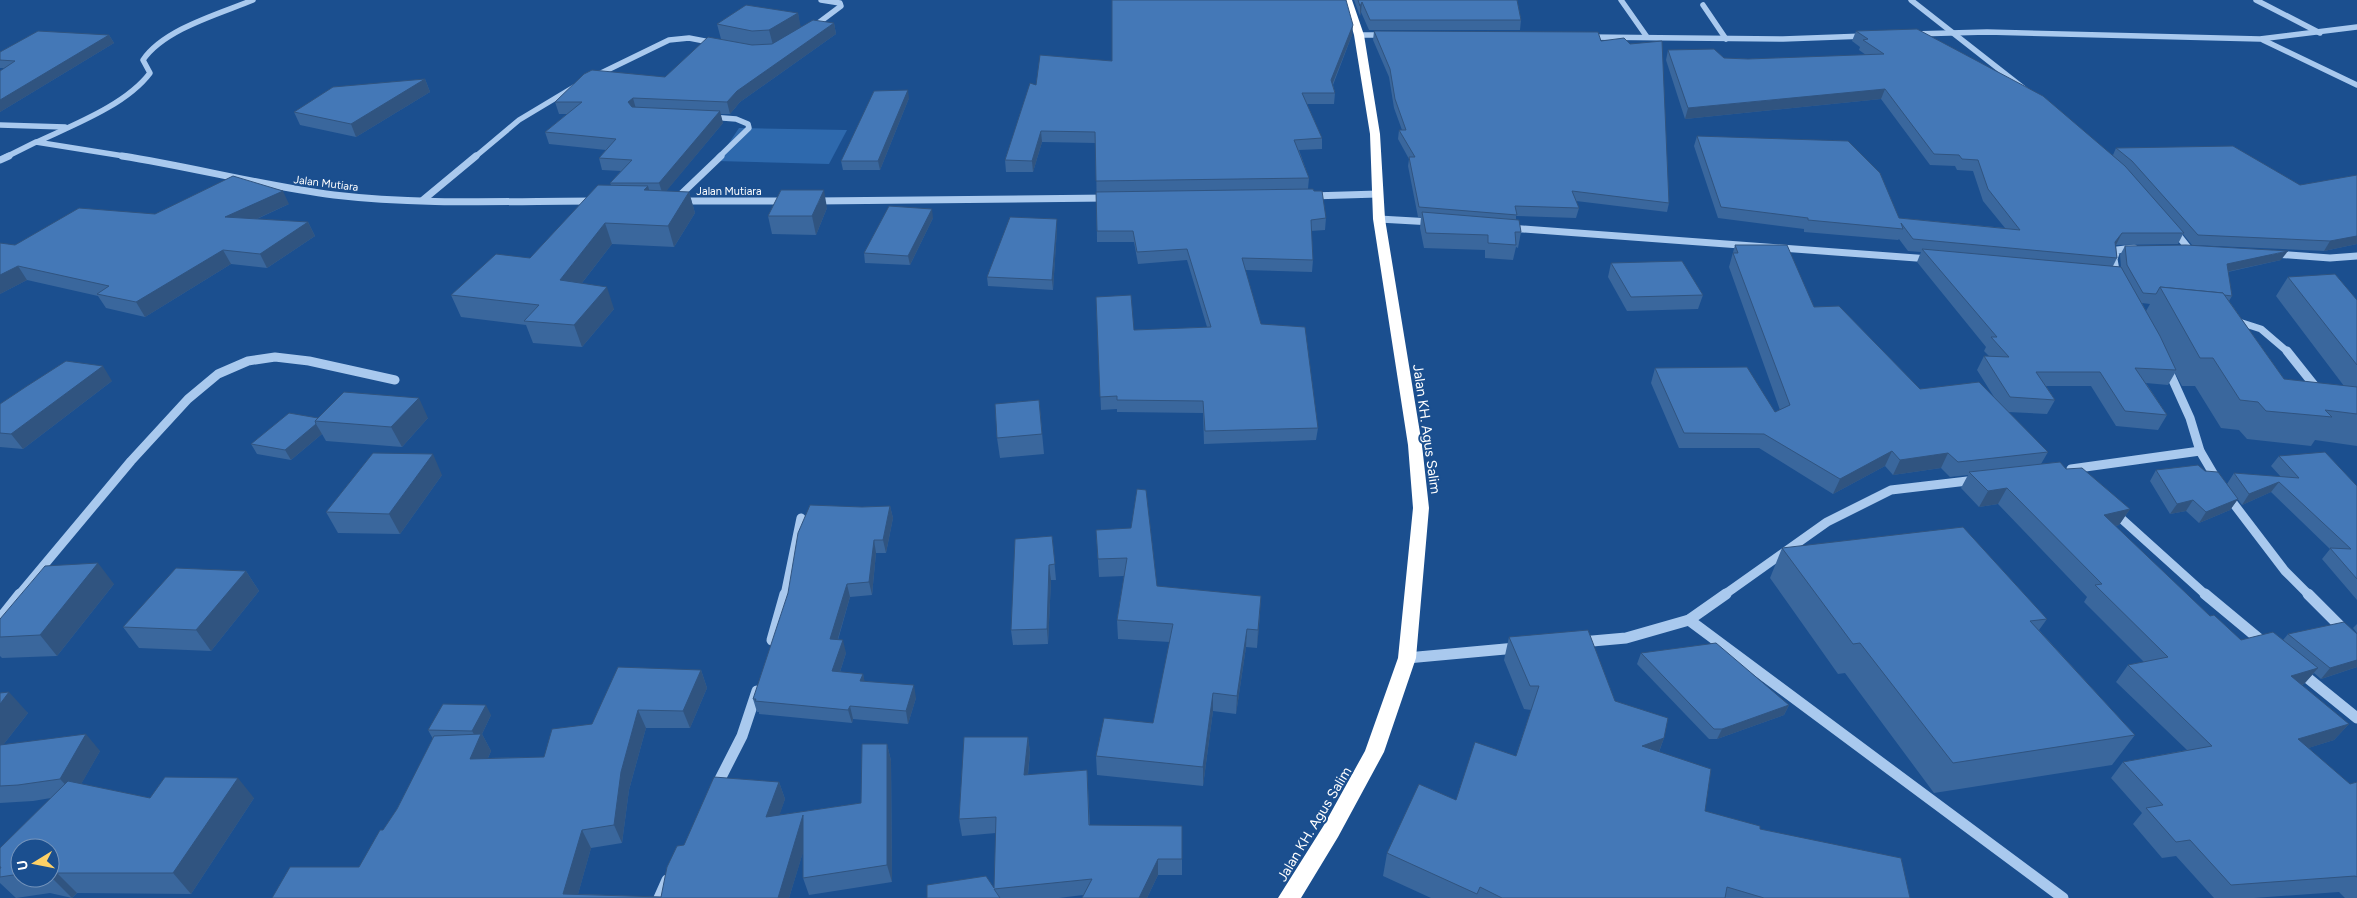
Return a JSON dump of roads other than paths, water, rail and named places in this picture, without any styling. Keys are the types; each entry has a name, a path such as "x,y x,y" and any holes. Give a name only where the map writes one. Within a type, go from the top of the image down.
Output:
{"highway":[{"name":"Jalan KH. Agus Salim","path":"1289,898 1331,831 1374,752 1407,658 1421,508 1415,444 1379,219 1375,134 1359,35 1348,0"}],"street":[{"path":"0,160 100,110 143,84 150,73 143,60 152,47 174,34 253,0"},
{"path":"807,31 840,6 840,3 820,0"},
{"path":"1621,0 1647,37"},
{"path":"1911,0 2033,96"},
{"path":"2256,0 2320,33"},
{"path":"1703,5 1726,38"},
{"path":"1904,34 1953,32 2086,33 2260,39 2357,27"},
{"path":"2343,30 2357,34"},
{"path":"1359,35 1388,35"},
{"path":"1584,36 1726,38 1875,36"},
{"path":"423,200 519,120 576,86 669,40 689,38 724,45"},
{"path":"2260,39 2357,85"},
{"path":"675,201 749,128 748,124 736,118 700,117"},
{"path":"0,125 66,127"},
{"name":"Jalan Mutiara","path":"36,142 144,159 297,190 336,195 423,200 604,201"},
{"path":"1302,196 1378,194"},
{"path":"812,201 1118,198"},
{"name":"Jalan Mutiara","path":"666,201 792,201"},
{"path":"1379,219 1437,223"},
{"path":"2169,224 2189,250"},
{"path":"1496,227 1595,236 1843,250 1935,259"},
{"path":"2116,278 2114,260 2117,250 2145,248"},
{"path":"2180,249 2199,250"},
{"path":"2264,254 2330,258 2357,256"},
{"path":"2222,319 2253,324 2272,334 2323,396"},
{"path":"0,619 120,472 185,402 217,375 247,362 277,357 395,380"},
{"path":"2162,358 2190,418 2200,451 2223,490 2285,571 2357,643"},
{"path":"2066,472 2200,451"},
{"path":"1569,644 1626,638 1689,620 1827,522 1891,490 1989,479"},
{"path":"2103,502 2224,611 2276,652"},
{"path":"768,654 782,608 801,518"},
{"path":"1689,620 2063,898"},
{"path":"1407,658 1531,647"},
{"path":"2290,664 2357,718"},
{"path":"711,796 742,736 760,681"},
{"path":"659,898 671,873"}]}
